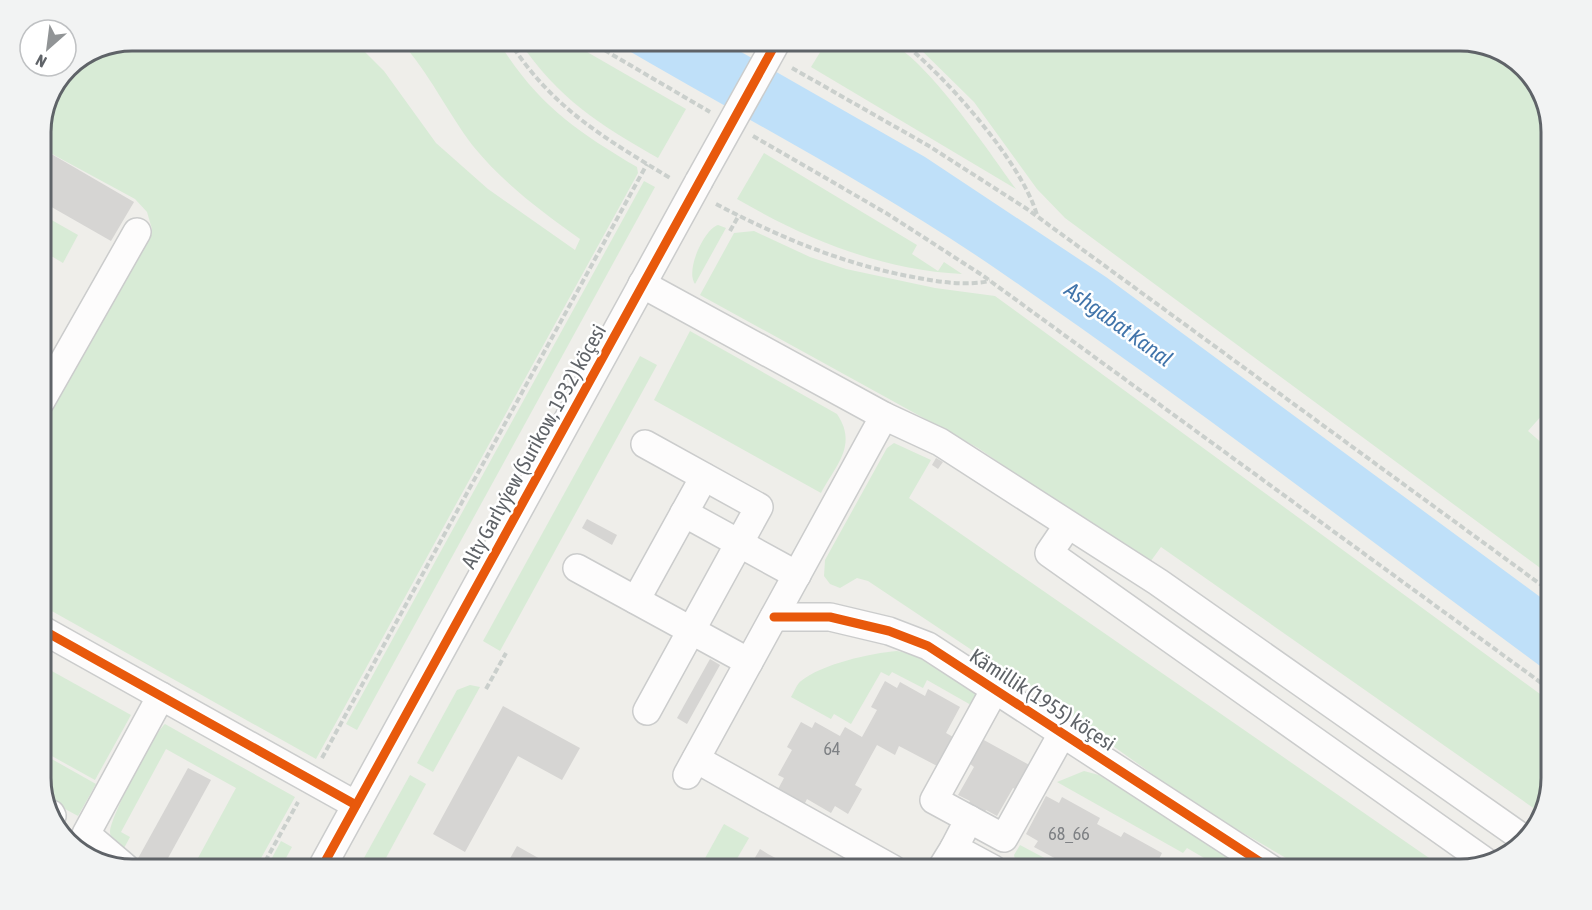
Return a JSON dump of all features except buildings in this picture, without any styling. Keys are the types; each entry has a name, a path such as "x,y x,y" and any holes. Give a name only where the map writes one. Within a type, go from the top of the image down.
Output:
{"street":[{"name":"Alty Garlyýew (Surikow, 1932) köçesi","path":"327,859 699,181 781,52"},
{"path":"51,383 137,232"},
{"path":"642,284 884,416 940,442 1158,582 1517,834"},
{"path":"850,859 691,767 884,416"},
{"path":"645,444 759,507 648,711"},
{"path":"636,600 704,477"},
{"path":"684,513 797,575"},
{"path":"1068,525 1049,553 1478,857"},
{"path":"578,568 749,662"},
{"name":"Kämillik (1955) köçesi","path":"774,617 830,617 889,631 928,646 1254,859"},
{"path":"51,635 356,805"},
{"path":"995,689 934,800 1004,838 1062,734"},
{"path":"112,856 86,834 161,696"},
{"path":"947,859 969,819"}],"path":[{"path":"322,758 647,164 583,124 547,92 516,51"},
{"path":"607,51 720,118"},
{"path":"912,51 965,103 1024,185 1038,216"},
{"path":"781,52 1038,216 1541,585"},
{"path":"751,136 886,213 991,281 1541,683"},
{"path":"730,231 736,214 820,253 876,270 972,285 991,281"},
{"path":"486,689 506,653"},
{"path":"267,859 299,801"}],"green space":[{"path":"132,51 364,51 384,71 436,143 488,189 575,250 580,239 510,185 473,146 408,51 505,51 527,82 559,114 595,141 637,167 638,173 316,759 51,611 51,409 152,229 147,212 135,199 51,153 53,116 57,101 65,87 72,78 78,78 78,72 87,65 101,57 116,53"},
{"path":"526,51 585,51 686,109 658,158 617,134 581,108 549,79"},
{"path":"821,51 902,51 919,65 956,107 1016,189 811,67"},
{"path":"922,51 1460,51 1491,57 1509,68 1530,91 1537,106 1541,127 1541,416 1528,431 1541,442 1541,569 1065,218 1037,189 974,102"},
{"path":"764,153 917,245 912,254 938,271 944,262 962,274 932,271 902,266 845,250 790,227 737,199"},
{"path":"644,181 655,187 357,730 346,724"},
{"path":"51,220 78,235 63,263 51,256"},
{"path":"718,225 726,228 695,284 692,270 697,251 707,234"},
{"path":"754,231 810,257 846,269 935,288 995,296 1541,695 1541,778 1535,809 1161,547 1148,565 978,448 700,295 734,233"},
{"path":"690,331 837,414 843,425 845,445 838,464 821,493 654,400"},
{"path":"640,356 657,365 500,651 483,641"},
{"path":"894,443 931,460 909,498 1431,859 1288,859 1200,808 1068,714 868,581 857,578 840,588 830,584 824,576 825,560 887,448"},
{"path":"897,651 920,656 979,696 971,705 927,680 923,688 892,672 889,676 881,672 851,724 834,714 831,719 791,697 801,681 821,669 861,657"},
{"path":"51,671 131,715 95,780 51,756"},
{"path":"470,685 480,687 433,772 417,763 457,690"},
{"path":"165,724 295,797 261,859 197,859 236,788 166,749 121,832 130,837 123,850 113,840 110,832 117,810 159,731"},
{"path":"51,759 96,784 78,816 55,803 51,783"},
{"path":"1084,771 1099,775 1234,859 1206,859 1187,848 1183,853 1057,782"},
{"path":"410,775 426,784 385,859 363,859"},
{"path":"724,824 749,838 737,859 705,859"},
{"path":"281,841 292,847 285,859 271,859"},
{"path":"1020,845 1046,859 1016,859 1014,855"}],"water":[{"name":"Ashgabat Kanal","path":"630,51 740,51 925,157 1106,277 1541,598 1541,667 1202,415 1061,314 943,234 850,177"}],"cycle path":[{"path":"327,859 771,51"},
{"path":"774,617 830,617 889,631 928,646 1256,859"},
{"path":"51,635 356,805"}]}
